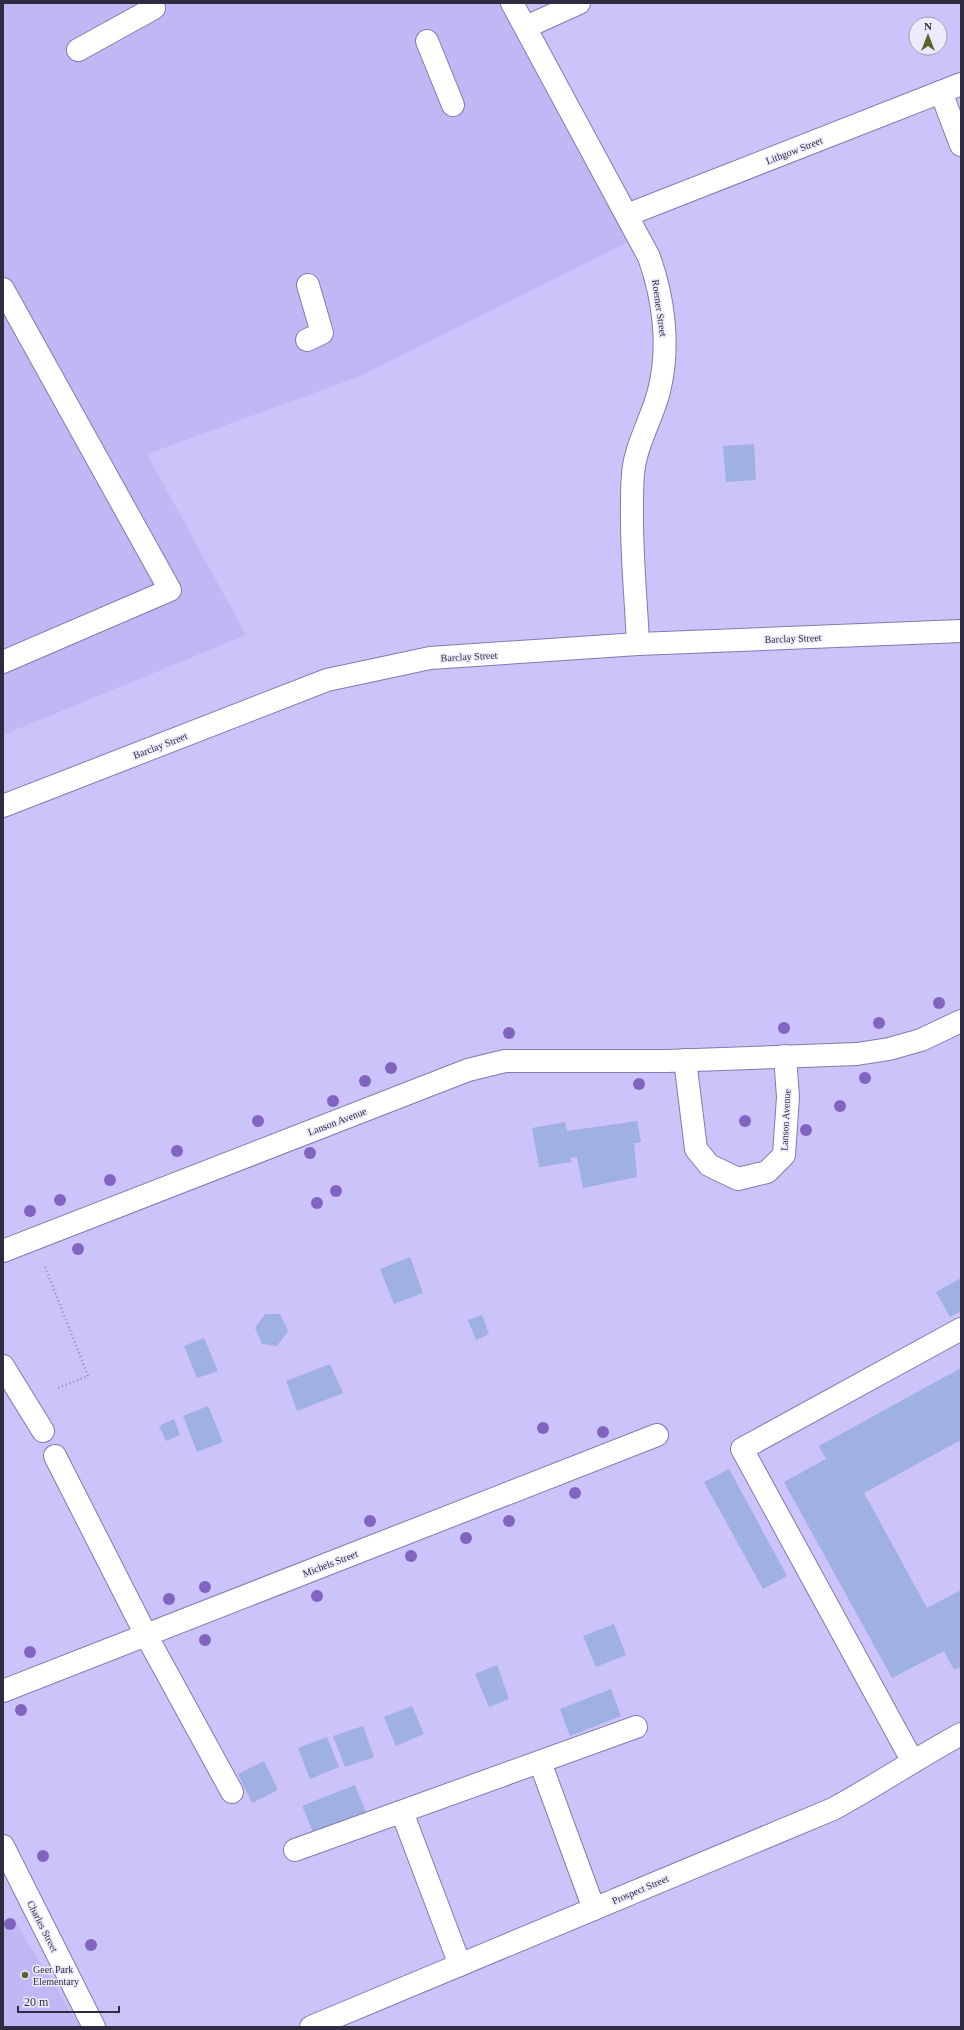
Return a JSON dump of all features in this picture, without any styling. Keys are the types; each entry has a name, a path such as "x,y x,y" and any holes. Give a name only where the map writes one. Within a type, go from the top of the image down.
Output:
{"street":[{"path":"78,50 154,8 151,3"},
{"name":"Roemer Street","path":"512,3 649,257 658,281 665,333 664,362 659,391 634,465 632,526 638,644"},
{"path":"526,28 579,3"},
{"path":"427,42 453,106"},
{"name":"Lithgow Street","path":"626,216 961,84"},
{"path":"941,92 961,145"},
{"path":"307,340 322,333 308,285"},
{"path":"3,289 170,590 3,662"},
{"name":"Barclay Street","path":"3,806 327,680 430,658 638,644 961,631"},
{"name":"Lanson Avenue","path":"3,1251 468,1070 505,1061 685,1060 857,1054 889,1049 921,1040 961,1021"},
{"name":"Lanson Avenue","path":"685,1060 696,1149 709,1165 738,1179 767,1172 784,1155 788,1097 785,1056"},
{"path":"913,1762 742,1449 961,1329"},
{"path":"3,1366 43,1431"},
{"name":"Michels Street","path":"3,1691 657,1435"},
{"path":"56,1456 146,1635 232,1792"},
{"path":"295,1850 636,1727"},
{"name":"Prospect Street","path":"311,2027 833,1809 882,1782 961,1734"},
{"path":"540,1762 594,1909"},
{"path":"402,1812 460,1965"},
{"name":"Charles Street","path":"3,1846 8,1871 94,2027"}],"path":[{"path":"46,1267 88,1376 58,1388"}],"shaded area":[{"path":"3,3 502,3 630,241 358,377 147,454 246,635 3,735"},
{"name":"Geer Park Elementary","path":"13,1918 80,2027 3,2027 3,1922"}],"building":[{"path":"754,444 756,480 726,482 723,446"},
{"path":"637,1121 641,1142 634,1143 637,1177 583,1188 577,1157 570,1158 572,1162 539,1167 532,1128 565,1122 567,1131"},
{"path":"410,1257 423,1293 394,1304 380,1269"},
{"path":"961,1278 961,1311 950,1317 936,1292"},
{"path":"265,1314 280,1314 288,1331 277,1346 262,1344 255,1328"},
{"path":"482,1315 489,1334 476,1340 468,1320"},
{"path":"204,1338 218,1371 197,1378 184,1346"},
{"path":"330,1364 343,1393 297,1411 286,1381"},
{"path":"961,1368 961,1440 864,1493 927,1608 961,1590 961,1667 954,1670 944,1651 892,1678 784,1482 826,1459 819,1446"},
{"path":"208,1406 223,1442 197,1452 183,1416"},
{"path":"174,1419 180,1435 166,1441 159,1426"},
{"path":"729,1469 787,1576 763,1589 704,1482"},
{"path":"614,1624 626,1655 596,1667 583,1636"},
{"path":"497,1665 509,1699 489,1707 475,1674"},
{"path":"611,1689 621,1716 570,1736 560,1709"},
{"path":"412,1706 424,1734 396,1746 384,1717"},
{"path":"363,1726 374,1757 345,1767 333,1736"},
{"path":"327,1737 339,1767 310,1779 298,1748"},
{"path":"264,1761 278,1790 252,1803 238,1774"},
{"path":"355,1785 366,1812 314,1834 302,1806"}],"place":[{"name":"Geer Park Elementary","path":"25,1975"}]}
